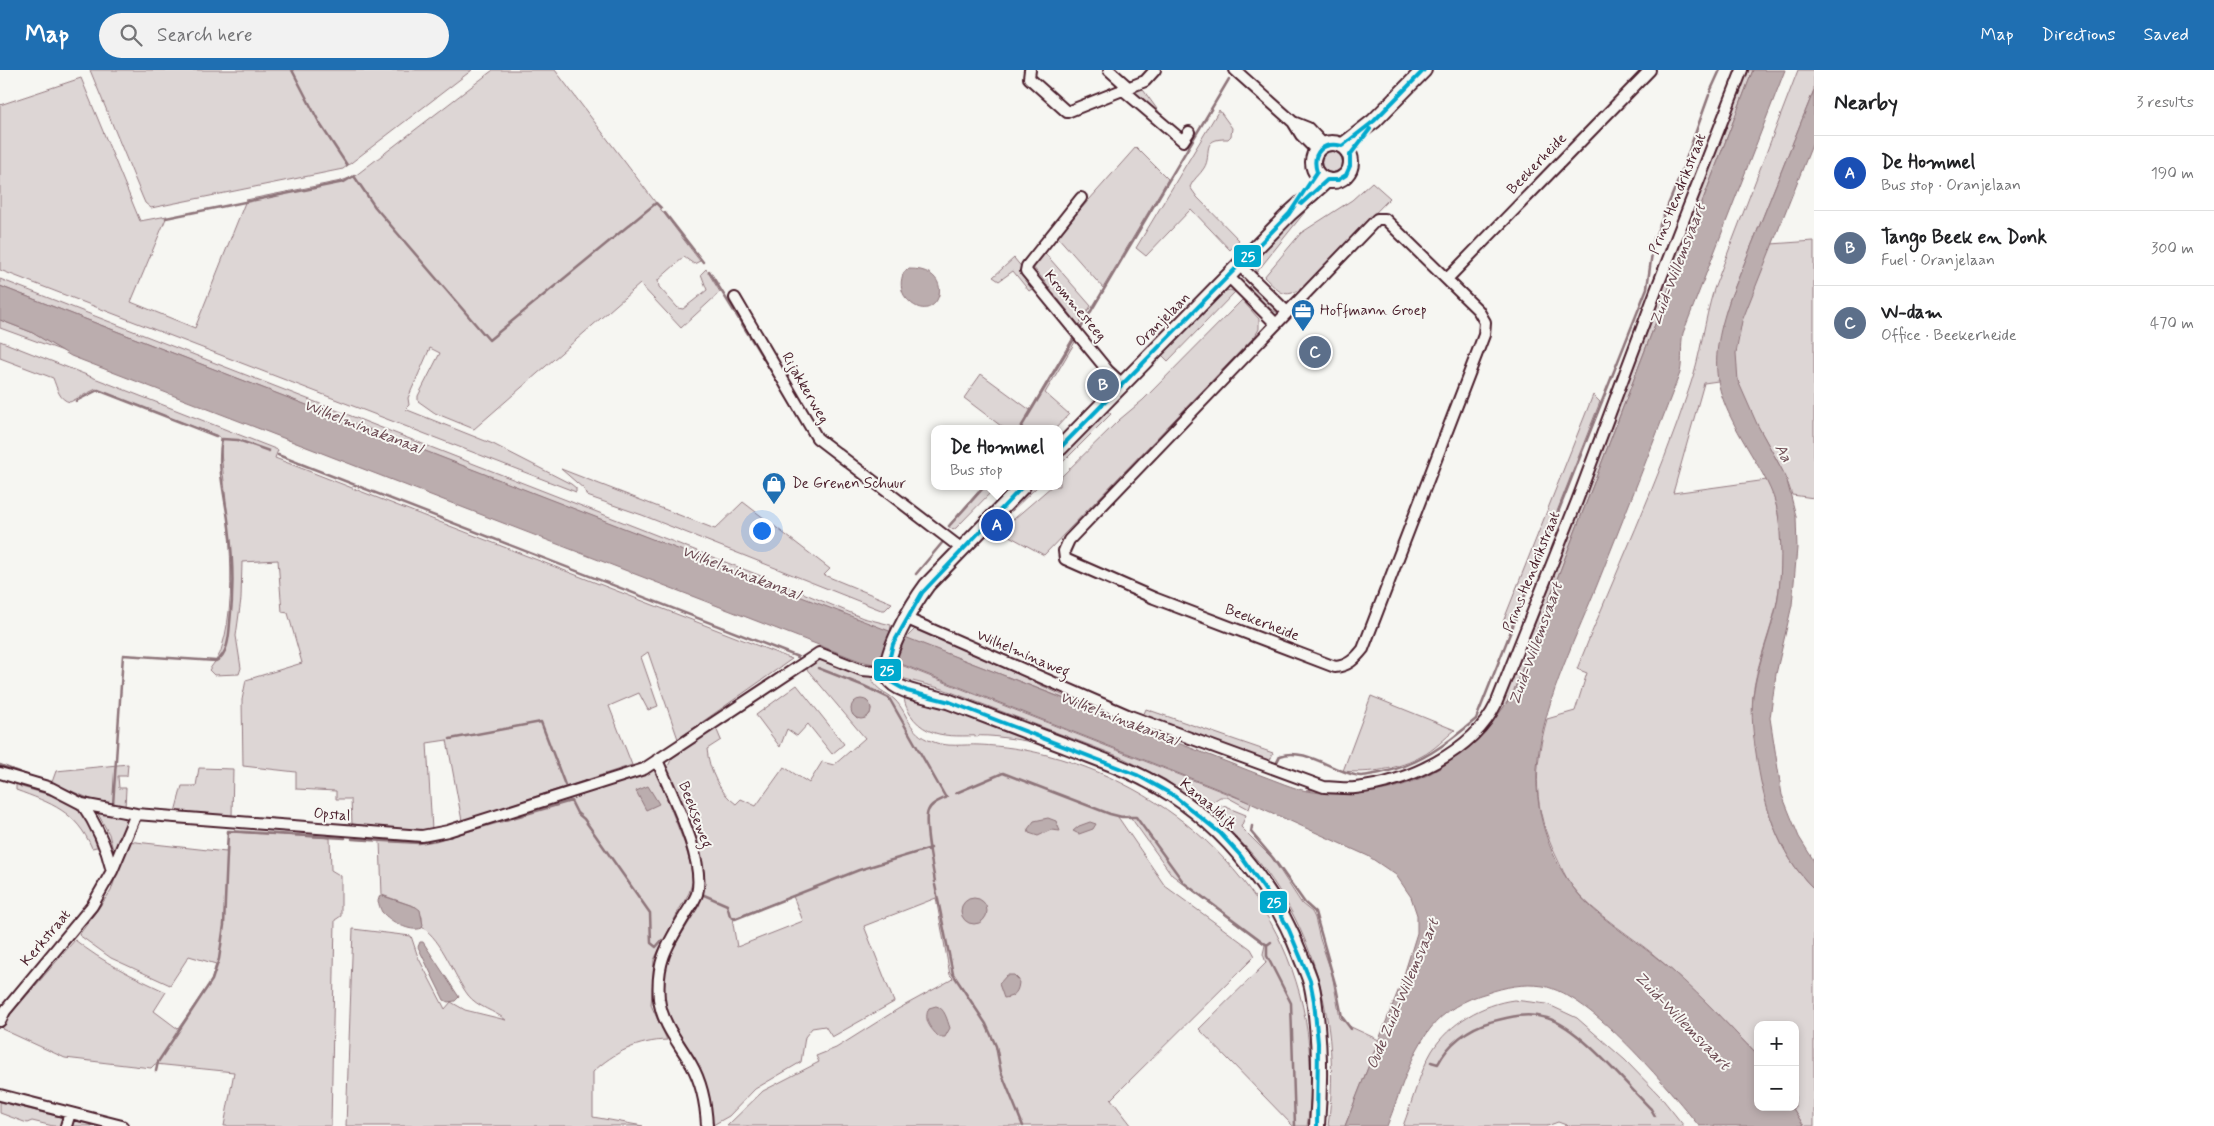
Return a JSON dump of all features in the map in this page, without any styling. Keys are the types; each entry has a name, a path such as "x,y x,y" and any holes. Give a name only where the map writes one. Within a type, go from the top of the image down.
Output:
{"main road":[{"path":"1346,150 1367,134 1374,121 1424,70"},
{"path":"1336,144 1346,150 1351,166 1346,175 1338,180 1322,176 1314,160 1321,148 1336,144"},
{"name":"Oranjelaan","path":"1063,445 1229,277 1322,176"},
{"path":"887,669 905,618 927,585 1019,490"},
{"name":"Kanaaldijk","path":"887,669 889,679 894,685 904,690 937,696 1147,779 1165,790 1203,819 1232,846 1262,882 1290,927 1312,986 1319,1042 1320,1092 1317,1126"}],"street":[{"path":"1030,70 1029,78 1067,112 1145,81 1155,70"},
{"path":"1109,70 1125,88 1183,141 1189,132"},
{"path":"1235,70 1293,122 1308,128 1321,148"},
{"name":"Beekerheide","path":"1447,280 1650,70"},
{"name":"Prins Hendrikstraat","path":"1130,716 1324,786 1354,789 1388,782 1436,763 1469,738 1488,720 1577,501 1742,70"},
{"name":"Krommesteeg","path":"1081,198 1028,264 1026,271 1108,372 1122,384"},
{"name":"Beekerheide","path":"1377,219 1385,219 1478,310 1484,322 1484,335 1363,649 1352,661 1343,667 1335,667 1154,598 1065,559 1064,551 1070,540 1287,312 1377,219"},
{"path":"1239,265 1287,312"},
{"path":"1229,277 1276,324"},
{"name":"Rijakkerweg","path":"735,298 817,438 962,550"},
{"name":"Wilhelminaweg","path":"905,618 1130,716"},
{"path":"657,760 819,654 862,670 887,669"},
{"name":"Opstal","path":"0,773 51,788 82,804 136,814 422,836 448,831 634,772 657,760"},
{"name":"Beekseweg","path":"657,760 693,849 698,865 699,880 696,896 664,950 659,980 659,999 668,1027 692,1065 701,1086 707,1126"},
{"path":"82,804 93,820 106,849 112,872"},
{"name":"Kerkstraat","path":"0,1021 4,1011 92,906 112,872 136,814"},
{"path":"0,1095 122,1126"},
{"path":"66,1126 70,1113"}],"shaded area":[{"path":"90,70 472,70 343,169 151,208 145,203"},
{"path":"493,70 555,70 700,261 694,264 684,257 658,280 659,287 678,308 683,309 707,290 701,274 706,269 720,292 681,328 640,284 474,429 435,413 418,401 418,396 440,353 430,348 408,398 409,405 405,409 493,444 571,484 576,488 576,492 0,270 0,105 81,78 140,221 167,216 131,302 195,328 246,200 341,181 355,176"},
{"path":"1745,70 1753,70 1513,693 1494,720 1473,743 1451,761 1426,776 1399,786 1370,792 1339,793 1306,790 1359,791 1401,784 1431,771 1479,735"},
{"path":"1798,70 1814,70 1814,90 1730,299 1720,339 1718,381 1704,383 1673,493 1767,480 1778,511 1781,546 1780,583 1774,615 1757,675 1753,705 1761,776 1770,817 1787,855 1799,873 1814,889 1814,1126 1804,1126 1795,1111 1799,1111 1799,1021 1754,1021 1754,1052 1673,971 1581,897 1565,875 1548,839 1539,805 1539,755 1547,719 1575,711 1587,673 1577,669 1678,422 1694,374 1714,289"},
{"path":"1141,87 1170,127 1132,92"},
{"path":"1219,110 1232,128 1231,136 1228,139 1213,141 1210,144 1204,168 1190,187 1197,197 1239,240 1230,250 1191,209 1146,256 1136,248"},
{"path":"1136,147 1168,179 1103,288 1057,236"},
{"path":"1333,150 1341,154 1345,162 1341,170 1333,174 1325,170 1321,162 1325,154"},
{"path":"1372,182 1390,198 1303,287 1286,294 1278,290 1264,277 1301,233 1352,200"},
{"path":"1316,198 1256,273 1255,259"},
{"path":"1814,241 1814,498 1792,495 1781,467 1743,397 1735,363 1739,328 1744,311 1771,244"},
{"path":"1044,252 1091,306 1079,325 1033,267"},
{"path":"1014,258 1037,286 1029,291 1013,271 999,281 993,277"},
{"path":"0,279 779,583 863,618 891,625 890,632 0,286"},
{"path":"1253,283 1277,307 1278,313 1270,309 1248,288"},
{"path":"1230,290 1235,292 1168,361 1160,353 1221,292"},
{"path":"1242,300 1259,319 1259,329 1255,336 1044,555 1000,531 1047,490 1063,490 1063,475 1119,420 1143,400"},
{"path":"0,320 31,332 66,352 0,328"},
{"path":"1075,334 1078,337 1045,393 1069,414 1059,425 1000,425 964,398 981,374 1030,410"},
{"path":"0,341 278,450 275,458 792,659 678,739 648,652 641,657 658,706 648,710 639,693 609,706 632,765 462,821 447,740 427,743 432,830 410,831 352,824 351,799 336,799 336,791 296,789 296,772 243,766 242,700 246,680 302,663 288,613 282,612 278,560 242,562 241,599 236,636 241,668 239,674 214,675 209,670 221,650 228,623 230,597 230,543 220,437 96,389 70,402 66,401 59,393 53,378 0,358"},
{"path":"1593,395 1600,402 1512,626 1503,622"},
{"path":"1104,408 1111,414 1063,462 1063,450"},
{"path":"561,469 715,529 743,502 830,569 824,575 892,603 885,610 881,610 642,515 587,496 584,489"},
{"path":"980,490 993,490 956,528 953,530 948,526"},
{"path":"1024,490 1034,490 1012,511 1009,512 1008,509"},
{"path":"917,627 1094,710 906,638"},
{"path":"818,659 872,677 873,682 878,688 900,705 913,728 923,738 949,745 1005,747 1047,755 1097,772 1144,795 1187,825 1225,860 1257,900 1282,945 1300,994 1309,1047 1311,1086 1307,1126 1293,1126 1199,1029 1266,963 1263,954 1265,945 1172,875 1129,815 1118,817 1165,886 1251,949 1255,956 1111,1099 1132,1126 727,1126 763,1091 819,1062 816,1056 836,1048 898,1009 953,978 950,975 936,898 864,926 894,1002 832,1037 825,1026 812,1028 805,1037 801,1062 755,1089 729,1116 713,1125 704,1080 692,1054 669,1016 663,993 666,964 698,896 703,866 667,768 672,758 716,728 721,740 707,749 710,765 716,780 736,804 741,799 756,806 784,767 809,783 822,762 834,765 865,738 805,667","holes":["866,700 871,708 870,714 857,719 852,714","793,896 803,921 737,947 733,924 734,918"]},
{"path":"896,663 1251,803 1249,809 1227,797 1220,797 1203,808 1166,780 1123,758 943,689 905,679 897,672"},
{"path":"797,685 844,744 832,754 808,724 797,736 787,729 780,747 756,715"},
{"path":"905,696 917,697 1056,747 999,737 939,734 919,724 910,714"},
{"path":"1371,696 1455,730 1426,753 1404,764 1384,770 1343,771"},
{"path":"1146,709 1273,753 1268,765 1143,716"},
{"path":"128,764 127,776 118,776 119,788 126,788 125,808 90,803 51,785 56,771"},
{"path":"654,766 685,845 694,877 689,893 654,960 651,1005 667,1040 636,1045 618,1053 593,1072 593,1117 643,1126 346,1126 353,929 411,936 418,957 445,1009 451,1002 465,1010 506,1020 476,1003 468,995 442,949 422,927 422,917 416,907 382,895 380,841 400,842 457,833 593,789"},
{"path":"199,768 233,769 232,816 175,812 182,786 196,786"},
{"path":"16,779 75,804 86,814 101,846 92,848 86,835 78,825 61,810 40,799 16,790"},
{"path":"1221,805 1246,815 1241,827 1272,858 1302,904 1312,912 1332,974 1340,1018 1351,1027 1379,1040 1345,1126 1328,1126 1331,1083 1330,1040 1323,997 1311,956 1294,917 1272,880 1246,847 1214,817"},
{"path":"97,812 127,819 118,844 113,850 109,834"},
{"path":"228,832 330,838 331,870 341,876 341,916 335,920 331,1126 224,1126 234,1072 155,1064 151,1068 65,1058 2,1029 10,1015 75,940 107,962 166,992 154,1011 178,1029 211,981 216,964 189,956 170,985 111,958 79,935 111,891 127,841 226,852"},
{"path":"1514,1000 1547,1004 1577,1018 1625,1060 1660,1096 1684,1126 1569,1126 1558,1122 1547,1126 1403,1126 1424,1067 1439,1041 1468,1016 1490,1006"},
{"path":"0,1102 96,1126 53,1126 32,1121 27,1123 0,1113"}],"water":[{"path":"1753,70 1785,70 1683,333 1680,373 1551,700 1540,746 1537,784 1541,815 1549,845 1572,886 1600,915 1684,981 1754,1052 1754,1111 1795,1111 1804,1126 1699,1126 1627,1045 1584,1006 1562,993 1543,986 1521,985 1507,987 1463,1002 1448,1011 1430,1029 1416,1051 1387,1126 1345,1126 1402,981 1417,933 1417,915 1411,897 1396,875 1368,856 1228,793 881,656 874,664 860,661 71,356 31,332 0,320 0,286 1307,791 1339,794 1370,793 1399,786 1426,776 1451,761 1474,742 1495,719 1513,693"},
{"path":"1814,90 1814,140 1742,321 1736,353 1738,381 1757,424 1786,477 1796,516 1797,548 1792,605 1776,674 1770,718 1782,795 1799,837 1814,861 1814,889 1790,860 1774,826 1763,790 1753,732 1752,703 1755,685 1775,612 1779,590 1781,555 1778,513 1767,481 1741,437 1723,399 1718,382 1717,365 1722,324 1730,299"},
{"path":"909,269 925,271 935,278 939,287 939,296 934,304 927,308 917,307 906,298 901,282 904,272"},
{"path":"861,699 868,702 871,709 868,716 861,719 854,716 851,709 854,702"},
{"path":"648,786 659,804 646,810 636,791"},
{"path":"1048,818 1056,821 1060,831 1051,830 1038,836 1029,833 1028,829 1034,821"},
{"path":"1090,822 1096,824 1093,829 1079,834 1073,831 1079,826"},
{"path":"380,895 420,910 422,928 406,928 390,919 382,912 378,901"},
{"path":"974,898 983,902 987,911 983,920 974,924 965,920 961,911 965,902"},
{"path":"420,942 423,942 459,997 455,1001 448,1002 444,1000 418,947"},
{"path":"1007,975 1014,975 1019,980 1019,984 1014,995 1004,998 999,984"},
{"path":"936,1006 944,1012 950,1028 945,1037 939,1037 930,1027 927,1020 929,1008"}],"waterway":[{"path":"292,70 320,124 347,165"},
{"path":"1710,92 1720,70"},
{"path":"1081,328 1229,79"},
{"path":"1277,762 1280,756 1290,754 1310,757 1341,771 1361,776 1394,770 1431,753 1476,719 1647,288 1654,239 1680,176 1709,95"},
{"path":"166,218 344,182 354,176 375,207 489,340 656,203 661,208"},
{"path":"665,213 703,262"},
{"path":"709,271 778,382"},
{"path":"1022,425 1075,337"},
{"path":"782,389 794,409"},
{"path":"76,401 98,390 216,436"},
{"path":"113,805 123,655 216,661 223,654 229,633 232,575 229,527 220,461 222,439 238,440 269,451"},
{"path":"278,455 798,657"},
{"path":"949,526 981,490"},
{"path":"916,574 942,543"},
{"path":"818,668 889,698 946,798"},
{"path":"450,739 541,722 565,785"},
{"path":"0,765 34,778"},
{"path":"956,793 1003,773 1110,814 1122,817 1136,817 1184,883 1267,945"},
{"path":"21,786 53,795 54,793"},
{"path":"56,788 57,786 93,801"},
{"path":"935,882 927,835 927,817 931,806 947,797"},
{"path":"352,839 419,843 436,840 571,801 577,813 584,819 650,913 651,943 656,947 662,940"},
{"path":"1252,826 1251,832 1273,858 1305,903 1315,912 1336,987 1342,1017 1351,1029"},
{"path":"156,1071 158,1062 212,980 219,959 224,925 228,831 345,838"},
{"path":"704,895 727,905 730,916 735,919 859,870 931,848"},
{"path":"935,885 953,974 986,1024 996,1046 1001,1072 1023,1126"},
{"path":"673,947 699,904"},
{"path":"1271,942 1267,945 1267,956 1291,1003 1295,1126"},
{"path":"1431,1062 1438,1064 1447,1050 1474,1028 1504,1018 1540,1016 1560,1023 1587,1044 1651,1109 1655,1116"}],"transit line":[{"name":"25","path":"1063,445 1289,214 1317,172 1316,159 1320,150 1329,145 1342,146 1374,121 1424,70"},
{"name":"25","path":"1301,204 1327,180 1338,180 1346,175 1350,166 1350,155 1370,129"},
{"name":"25","path":"1019,490 922,593 893,644 887,669 889,678 893,683 907,691 950,702 1137,775 1173,795 1220,833 1240,855 1275,904 1289,930 1310,980 1318,1043 1317,1126"}],"place":[{"name":"Hoffmann Groep","path":"1303,332"},
{"name":"W-dam","path":"1315,352"},
{"name":"Tango Beek en Donk","path":"1103,385"},
{"name":"De Grenen Schuur","path":"774,505"},
{"name":"De Hommel","path":"997,525"}],"water label":[{"name":"Zuid-Willemsvaart","path":"1678,265"},
{"name":"Wilhelminakanaal","path":"363,427"},
{"name":"Aa","path":"1783,453"},
{"name":"Wilhelminakanaal","path":"741,573"},
{"name":"Zuid-Willemsvaart","path":"1536,644"},
{"name":"Wilhelminakanaal","path":"1119,719"},
{"name":"Oude Zuid-Willemsvaart","path":"1403,994"},
{"name":"Zuid-Willemsvaart","path":"1682,1021"}]}
